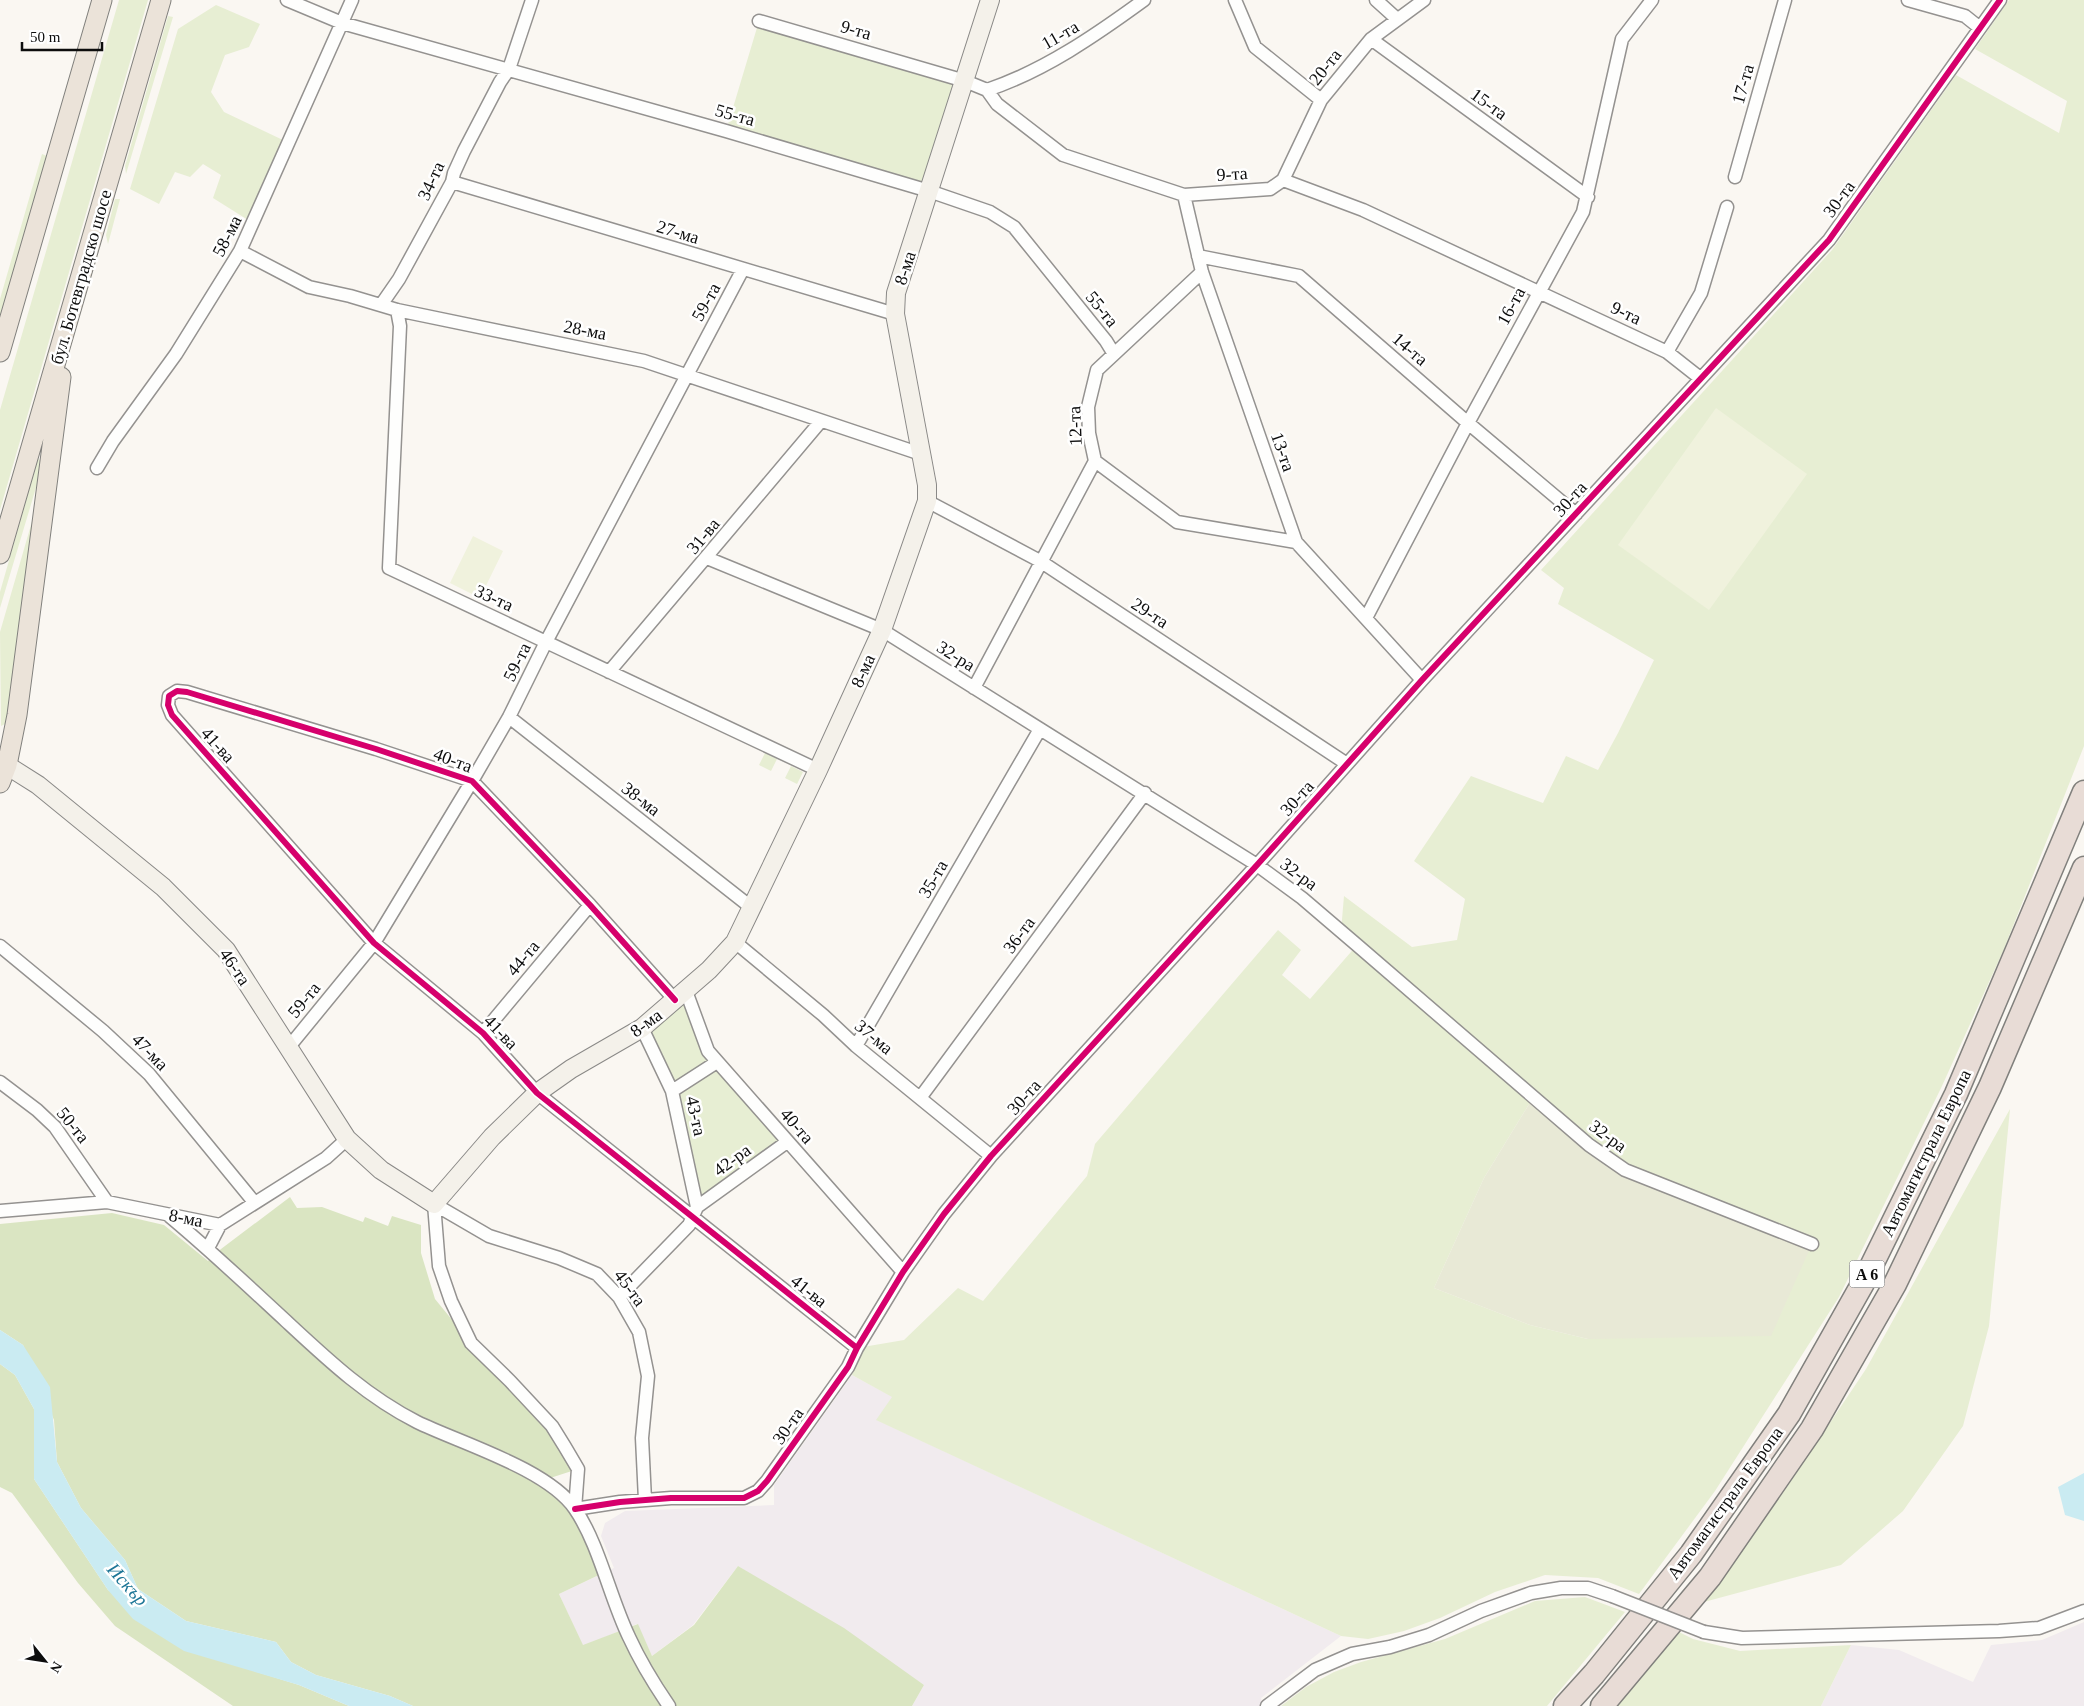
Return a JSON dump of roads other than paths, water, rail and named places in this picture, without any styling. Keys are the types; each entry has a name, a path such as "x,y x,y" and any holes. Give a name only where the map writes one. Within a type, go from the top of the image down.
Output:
{"highway":[{"name":"Автомагистрала Европа","path":"1565,1706 1594,1674 1691,1554 1789,1414 1863,1283 1956,1094 2084,792"},
{"name":"Автомагистрала Европа","path":"1602,1706 1710,1577 1812,1429 1895,1284 1990,1087 2084,868"}],"main road":[{"path":"0,352 102,0"},
{"name":"бул. Ботевградско шосе","path":"0,554 161,0"},
{"path":"0,329 16,298"},
{"path":"0,784 17,715 67,324"}],"street":[{"name":"55-та","path":"287,0 342,22 509,68 929,191 990,212 1014,227 1114,354"},
{"name":"58-ма","path":"97,468 113,441 176,354 240,251 352,0"},
{"name":"34-та","path":"381,305 399,279 452,182 464,151 509,68 532,0"},
{"name":"8-ма","path":"434,1204 492,1137 537,1093 571,1069 642,1028 709,970 735,942 818,770 882,630 927,501 928,485 895,314 896,293 990,0"},
{"name":"11-та","path":"987,90 1005,84 1068,52 1144,0"},
{"path":"1235,0 1255,47 1322,100"},
{"path":"1376,0 1397,19"},
{"name":"20-та","path":"1283,180 1322,100 1370,39 1424,0"},
{"name":"16-та","path":"1366,618 1583,212 1588,197 1622,39 1652,0"},
{"name":"17-та","path":"1734,177 1785,0"},
{"path":"1908,0 1966,16 1980,28"},
{"name":"30-та","path":"575,1509 671,1498 744,1498 758,1491 848,1367 857,1348 903,1272 944,1214 991,1156 1257,865 1422,680 1829,240 2000,0"},
{"name":"9-та","path":"759,21 964,81 987,90 997,104 1063,155 1184,195 1270,189 1283,180 1363,210 1667,352 1700,378"},
{"name":"15-та","path":"1370,39 1588,197"},
{"name":"27-ма","path":"452,182 895,314"},
{"name":"13-та","path":"1184,195 1202,272 1296,542 1422,680"},
{"path":"1667,352 1701,293 1726,207"},
{"name":"28-ма","path":"240,251 309,288 350,296 397,310 644,361 921,454"},
{"name":"14-та","path":"1198,256 1299,276 1468,424 1576,514"},
{"name":"59-та","path":"288,1048 374,942 472,781 509,717 546,642 743,269"},
{"path":"1097,370 1202,272"},
{"name":"33-та","path":"397,310 400,326 389,568 818,770"},
{"name":"12-та","path":"1106,342 1088,407 1089,433 1095,461 1177,522 1296,542"},
{"name":"31-ва","path":"609,672 822,421"},
{"path":"974,688 1095,461"},
{"name":"29-та","path":"927,501 1040,561 1347,764"},
{"name":"32-ра","path":"707,558 882,630 1145,793 1257,865 1302,898 1352,940 1588,1145 1625,1170 1812,1244"},
{"name":"40-та","path":"169,696 177,691 187,692 376,748 472,781 590,906 681,995 708,1051 903,1272"},
{"name":"41-ва","path":"169,696 168,705 172,715 374,942 483,1033 537,1093 695,1212 857,1348"},
{"name":"38-ма","path":"509,717 752,908"},
{"name":"35-та","path":"856,1046 1040,729"},
{"name":"46-та","path":"4,763 38,785 163,887 226,950 347,1139 381,1170 434,1204"},
{"name":"36-та","path":"920,1098 1145,793"},
{"name":"44-та","path":"483,1033 590,906"},
{"name":"37-ма","path":"735,942 823,1015 856,1046 991,1156"},
{"name":"47-ма","path":"0,946 103,1030 148,1074 254,1202"},
{"name":"43-та","path":"642,1028 672,1091 695,1212"},
{"path":"672,1091 717,1062"},
{"name":"50-та","path":"0,1082 37,1110 55,1127 107,1202"},
{"name":"8-ма","path":"0,1211 107,1202 220,1225 326,1158 347,1139"},
{"name":"42-ра","path":"619,1297 689,1224 695,1212 787,1142"},
{"path":"434,1204 439,1266 451,1301 471,1343 552,1426 566,1447 578,1469 575,1509"},
{"name":"45-та","path":"434,1204 489,1236 558,1258 597,1274 619,1297 639,1332 648,1376 642,1438 645,1500"},
{"path":"168,1215 208,1248 324,1356 368,1394 417,1422 543,1480 562,1494 575,1509 590,1539 629,1637 669,1706"},
{"path":"208,1248 220,1225"},
{"path":"1267,1706 1315,1670 1352,1654 1390,1647 1429,1635 1481,1611 1530,1593 1561,1588 1588,1588 1704,1632 1742,1638 1999,1631 2038,1628 2084,1610"}],"water":[{"name":"Искър","path":"0,1330 23,1345 50,1387 57,1462 81,1508 125,1560 138,1589 186,1621 276,1642 291,1662 316,1675 390,1696 413,1706 349,1706 299,1685 184,1651 133,1619 108,1590 34,1479 34,1409 15,1375 0,1364"},
{"path":"2084,1473 2084,1521 2065,1515 2058,1487"}]}
